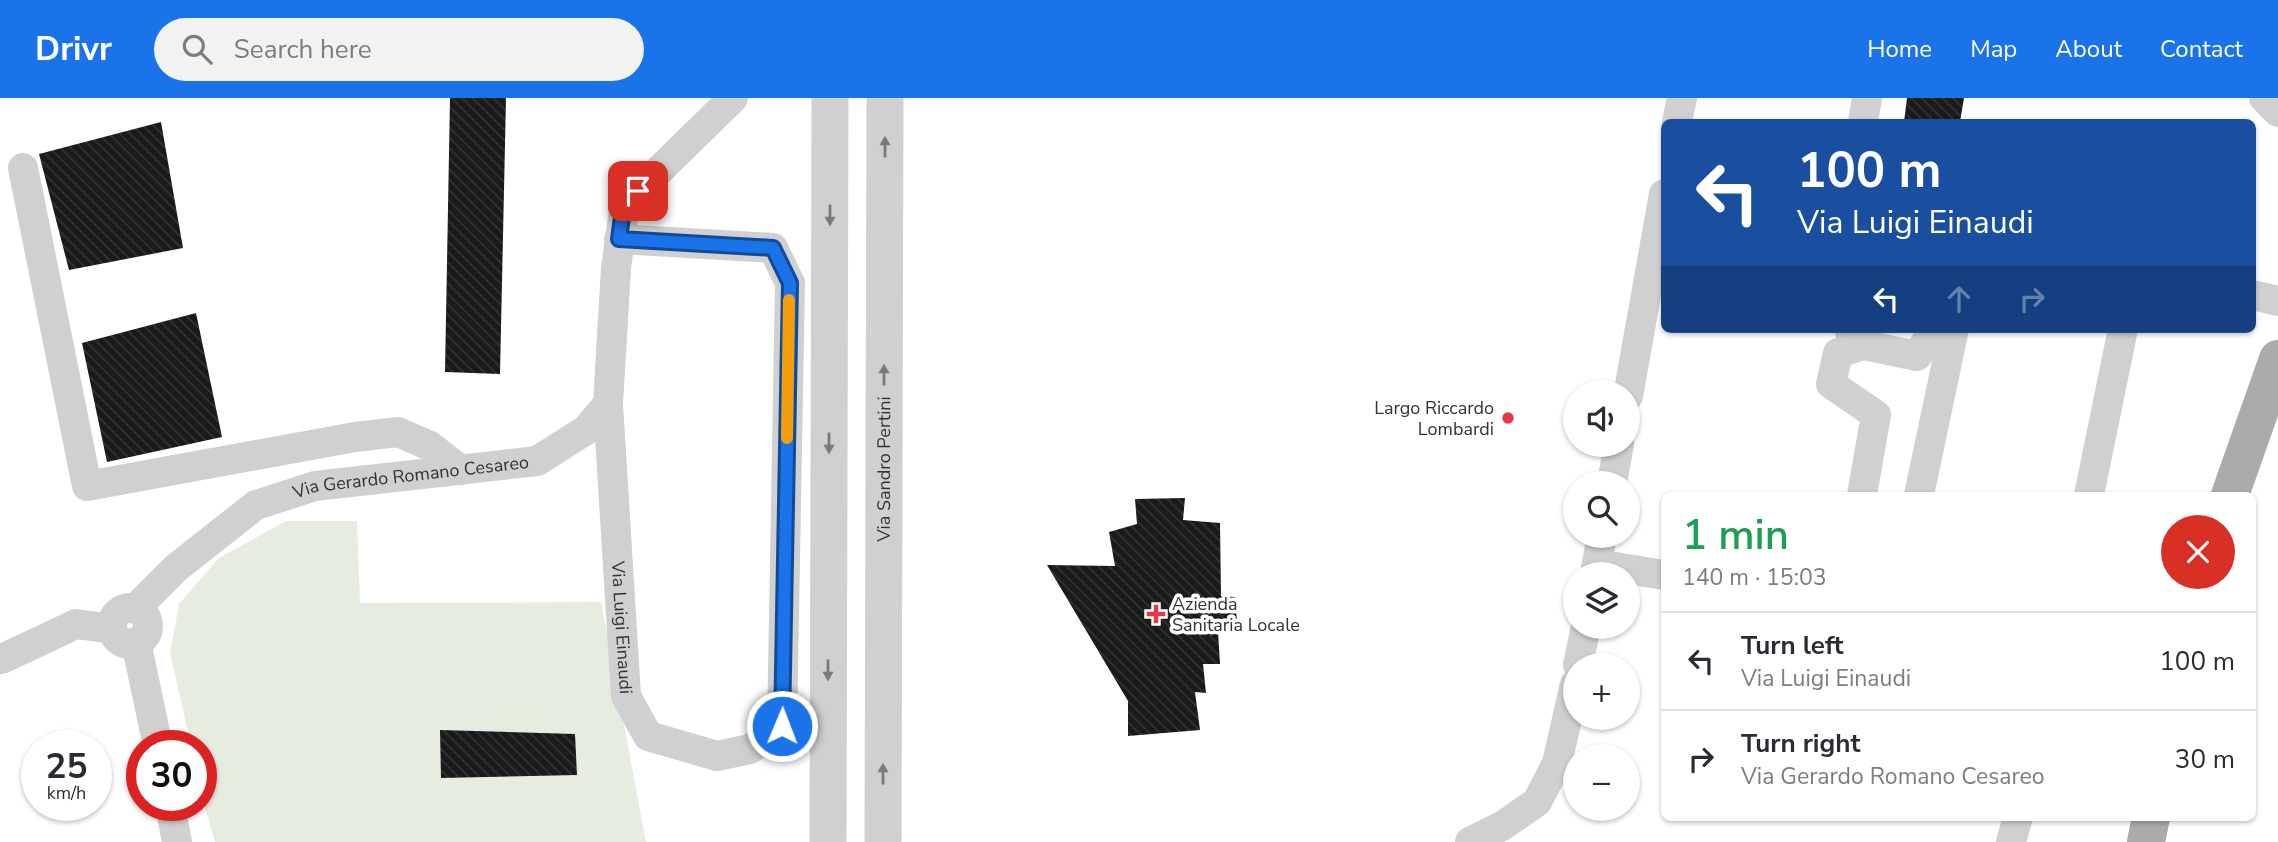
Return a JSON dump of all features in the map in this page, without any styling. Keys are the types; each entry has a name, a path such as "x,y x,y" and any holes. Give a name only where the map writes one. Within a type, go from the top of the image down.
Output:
{"main road":[{"path":"2231,492 2278,359"},
{"path":"2146,842 2150,821"}],"street":[{"path":"608,404 616,268 622,217 638,191 733,98"},
{"path":"828,842 830,98"},
{"name":"Via Sandro Pertini","path":"883,842 885,98"},
{"path":"1678,119 1682,98"},
{"path":"1864,119 1867,98"},
{"path":"2264,98 2278,112"},
{"path":"23,168 87,486 355,437 398,432 430,446 461,470"},
{"path":"1631,380 1661,211"},
{"name":"Via Luigi Einaudi","path":"608,404 626,696 648,736 717,756 750,749 782,726 790,283 773,248 619,239"},
{"path":"2256,296 2278,301"},
{"path":"1862,492 1876,415 1831,384 1838,353 1855,337 1917,356 1931,333"},
{"path":"1920,492 1953,333"},
{"path":"2090,492 2122,333"},
{"name":"Via Gerardo Romano Cesareo","path":"124,636 145,634 145,616 135,609 176,568 256,505 316,486 537,461 586,430 608,404"},
{"path":"1598,558 1661,574"},
{"path":"2,659 76,624 124,636 153,730"},
{"path":"1470,842 1502,826 1537,802 1557,763 1565,730"},
{"path":"173,821 177,842"},
{"path":"2011,842 2017,821"}],"shaded area":[{"path":"286,521 357,521 360,603 601,602 646,842 215,842 209,821 217,821 217,730 188,730 170,653 179,604 219,558"}],"building":[{"path":"450,98 506,98 500,374 445,372"},
{"path":"1907,98 1964,98 1960,119 1904,119"},
{"path":"161,122 183,248 69,270 39,154"},
{"path":"196,313 222,437 107,462 82,343"},
{"name":"Azienda Sanitaria Locale","path":"1185,498 1183,520 1220,523 1221,596 1235,597 1238,634 1218,631 1220,664 1203,664 1206,693 1195,692 1200,730 1128,736 1128,701 1047,565 1115,566 1109,532 1137,524 1135,499"},
{"path":"440,730 575,734 577,775 441,778"}],"slow traffic":[{"path":"787,438 789,300"}],"place":[{"name":"Largo Riccardo Lombardi","path":"1508,418"},
{"name":"Azienda Sanitaria Locale","path":"1156,614"}],"route":[{"path":"638,191 622,217 619,239 773,248 790,283 782,726"}]}
